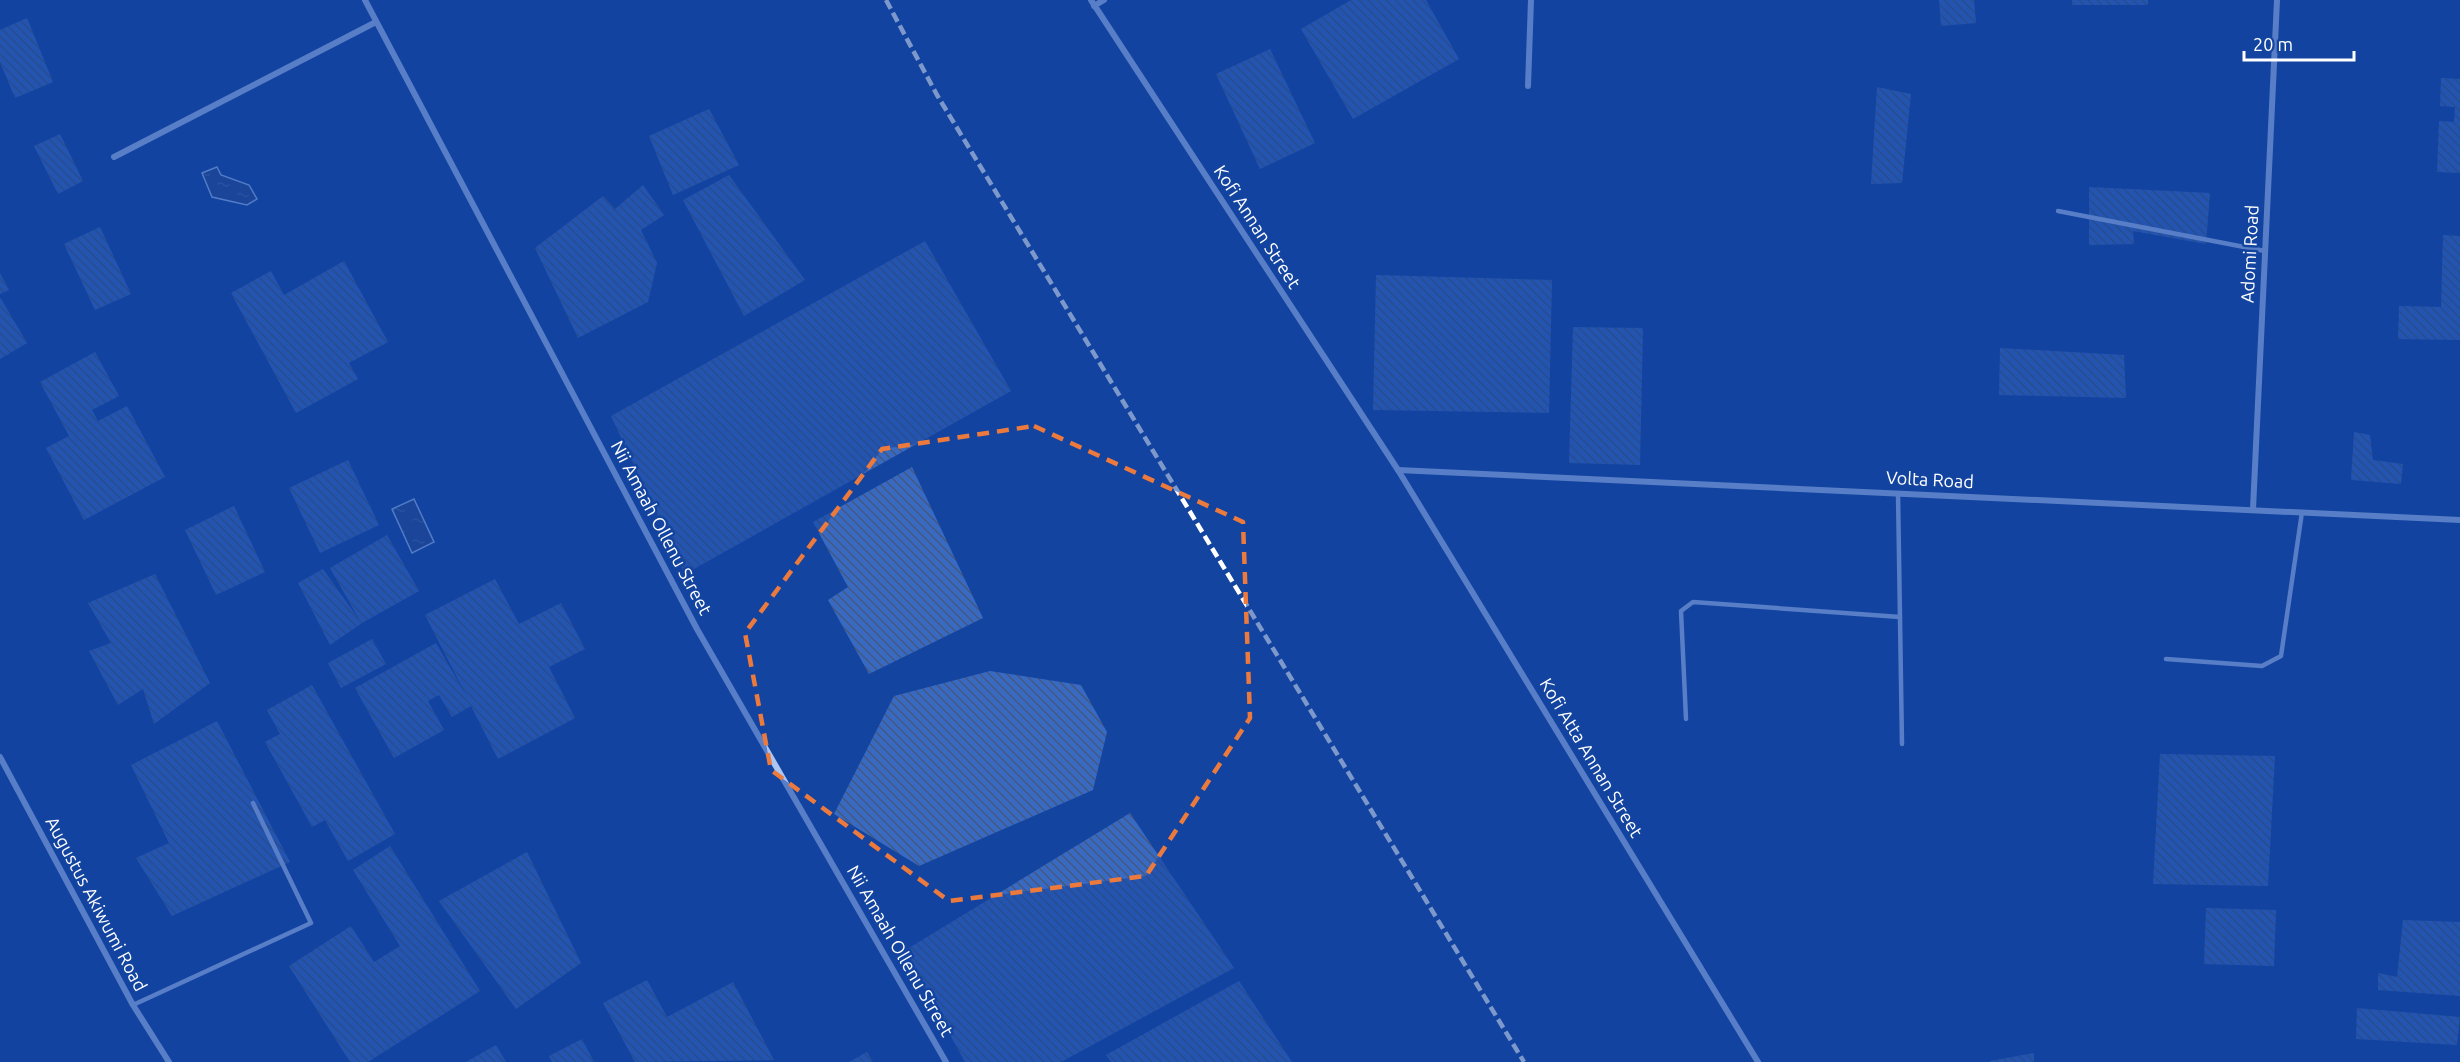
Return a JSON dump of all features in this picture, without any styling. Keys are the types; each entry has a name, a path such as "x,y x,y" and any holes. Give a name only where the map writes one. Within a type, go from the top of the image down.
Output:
{"street":[{"name":"Nii Amaah Ollenu Street","path":"365,0 697,629 946,1062"},
{"path":"1093,3 1104,0"},
{"path":"1528,86 1531,0"},
{"name":"Adomi Road","path":"2253,509 2277,0"},
{"name":"Kofi Annan Street","path":"1093,3 1398,470"},
{"path":"114,157 376,22"},
{"name":"Volta Road","path":"1398,470 2460,520"},
{"name":"Kofi Atta Annan Street","path":"1398,470 1758,1062"},
{"name":"Augustus Akiwumi Road","path":"0,757 134,1005 169,1062"}],"lane":[{"path":"2058,211 2265,251"},
{"path":"1898,493 1902,744"},
{"path":"2166,659 2262,666 2281,656 2302,512"},
{"path":"1686,719 1681,611 1693,602 1900,617"},
{"path":"134,1005 311,923 253,803"}],"highlighted area":[{"path":"1034,426 1243,522 1250,718 1146,876 949,901 771,770 745,633 882,449"}],"water":[{"path":"217,167 221,175 249,185 257,199 247,205 212,197 202,173"},
{"path":"414,499 434,542 412,553 392,509"}],"building":[{"path":"1351,0 1426,0 1459,59 1353,119 1301,29"},
{"path":"1939,0 1974,0 1976,23 1941,26"},
{"path":"2072,0 2148,0 2148,5 2072,5"},
{"path":"27,18 53,82 15,98 0,62 0,30"},
{"path":"1270,49 1315,143 1260,169 1216,74"},
{"path":"2441,78 2460,79 2460,173 2437,172 2439,121 2454,122 2455,107 2440,106"},
{"path":"1877,87 1911,94 1902,183 1871,184"},
{"path":"709,109 739,165 673,195 649,136"},
{"path":"60,134 83,181 58,194 34,146"},
{"path":"729,175 805,280 744,316 683,200"},
{"path":"643,185 664,215 641,230 657,263 648,302 578,338 535,248 603,196 615,209"},
{"path":"2089,187 2210,193 2206,244 2133,231 2134,244 2089,245"},
{"path":"100,227 131,294 95,310 64,244"},
{"path":"2443,235 2460,236 2460,340 2398,339 2399,306 2441,307"},
{"path":"925,241 1011,391 685,574 611,416"},
{"path":"344,261 388,342 349,363 358,379 296,413 231,293 271,271 284,295"},
{"path":"0,273 9,290 0,294"},
{"path":"1376,275 1552,280 1549,413 1373,410"},
{"path":"0,297 27,343 0,359"},
{"path":"1573,327 1643,328 1640,465 1569,463"},
{"path":"2000,348 2124,355 2126,398 1999,395"},
{"path":"95,352 119,396 92,410 98,421 127,406 165,477 84,520 46,448 69,436 40,382"},
{"path":"2354,432 2370,435 2373,460 2403,464 2401,484 2351,480"},
{"path":"348,460 379,525 320,553 289,488"},
{"path":"912,467 983,618 869,674 828,600 848,587 813,522"},
{"path":"234,506 265,572 216,595 185,530"},
{"path":"387,535 419,591 362,623 330,645 298,583 323,569 360,621 330,568"},
{"path":"155,574 210,683 154,724 143,689 118,705 89,651 111,643 88,603"},
{"path":"495,579 519,624 561,603 585,649 549,667 575,718 498,759 471,706 452,717 439,695 428,701 444,730 394,758 355,688 436,643 467,697 425,615"},
{"path":"372,639 386,664 341,688 328,663"},
{"path":"990,671 1081,685 1107,732 1093,790 919,866 834,814 894,696"},
{"path":"312,685 395,834 348,861 325,820 312,827 265,742 280,734 267,710"},
{"path":"217,721 290,862 172,916 136,858 169,843 131,765"},
{"path":"2160,754 2275,756 2268,886 2153,884"},
{"path":"1130,813 1234,968 1061,1062 965,1062 904,951"},
{"path":"390,846 480,991 368,1062 350,1062 289,966 351,926 374,962 400,946 353,870"},
{"path":"527,852 581,963 516,1009 439,901"},
{"path":"2206,908 2276,910 2274,966 2204,964"},
{"path":"2403,920 2460,922 2460,996 2378,990 2378,973 2397,977"},
{"path":"647,980 667,1017 733,982 774,1060 635,1062 603,1003"},
{"path":"1239,981 1292,1062 1111,1062 1106,1055"},
{"path":"2357,1008 2460,1017 2457,1045 2356,1039"},
{"path":"582,1039 594,1062 552,1062 549,1056"},
{"path":"496,1045 506,1062 466,1062"},
{"path":"867,1052 873,1062 849,1062"},
{"path":"2034,1053 2034,1062 1990,1062 1990,1061"}],"railway":[{"path":"886,0 937,95 1524,1062"}]}
